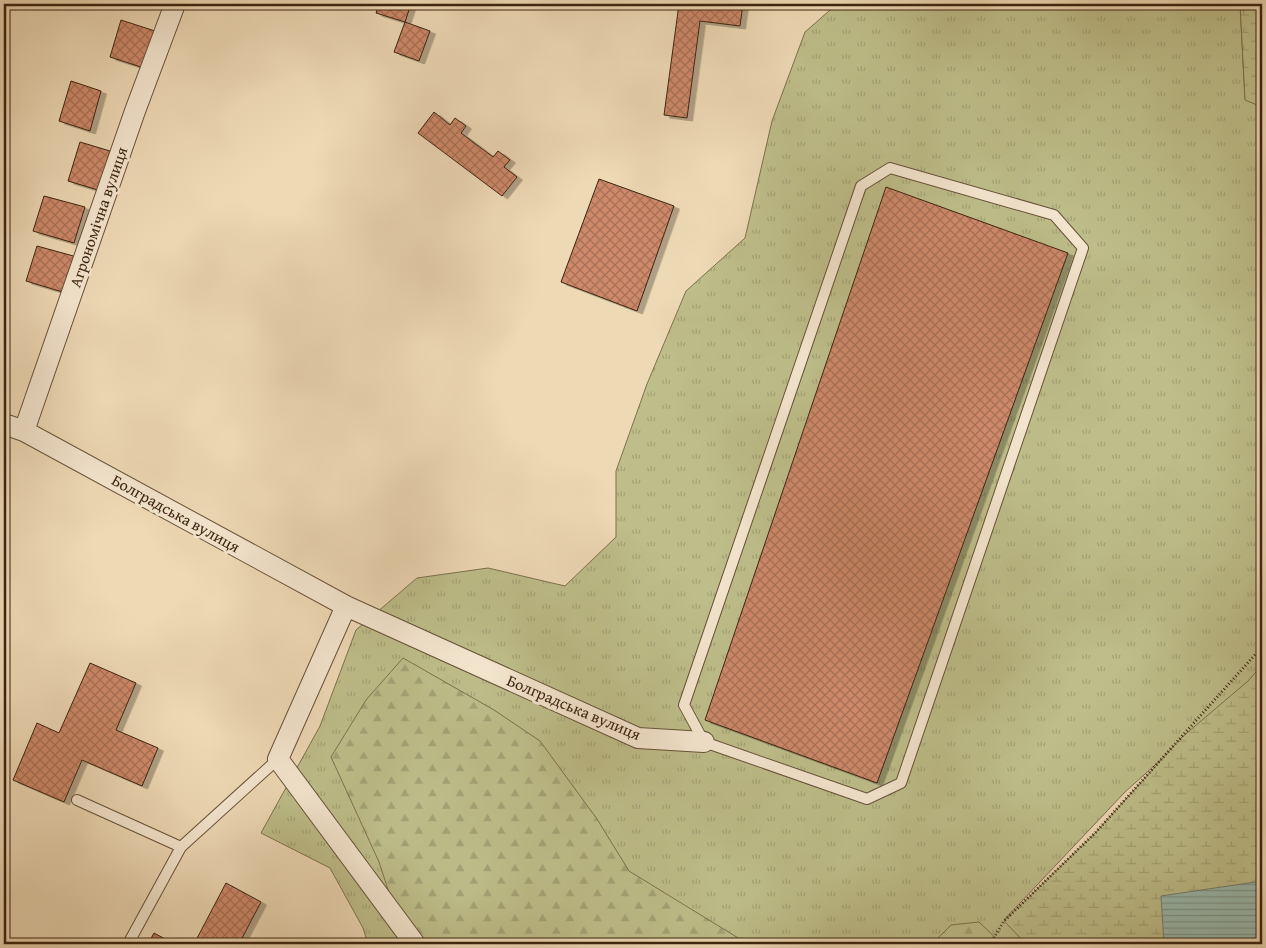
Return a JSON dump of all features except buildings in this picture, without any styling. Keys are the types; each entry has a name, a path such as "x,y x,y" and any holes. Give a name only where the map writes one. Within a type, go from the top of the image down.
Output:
{"street":[{"name":"Агрономічна вулиця","path":"24,431 135,111 175,4"},
{"name":"Болградська вулиця","path":"4,424 24,431 346,606 638,738 704,742"},
{"path":"346,606 278,759 415,944"}],"lane":[{"name":"Болградська вулиця","path":"890,168 1054,215 1083,248 901,783 867,799 704,742 684,705 861,186 890,168"},
{"path":"128,944 181,846 278,759"},
{"path":"77,800 181,846"}],"path":[{"path":"990,944 1004,921 1096,832 1262,647"}],"green space":[{"path":"837,4 1240,4 1245,99 1262,107 1262,669 1125,792 1004,920 1026,944 368,944 363,928 330,868 261,833 320,726 356,630 417,578 488,568 565,586 616,537 616,471 647,384 686,291 745,238 772,121 805,32"},
{"path":"1240,4 1262,4 1262,107 1245,100"},
{"path":"403,658 494,710 540,741 597,819 629,871 748,944 419,944 399,923 379,862 331,757 366,700"},
{"path":"1262,665 1262,944 1026,944 1004,921 1096,832 1181,738 1248,681"},
{"path":"979,922 1002,944 932,944 951,925"}],"water":[{"path":"1262,881 1262,944 1164,944 1161,896"}]}
